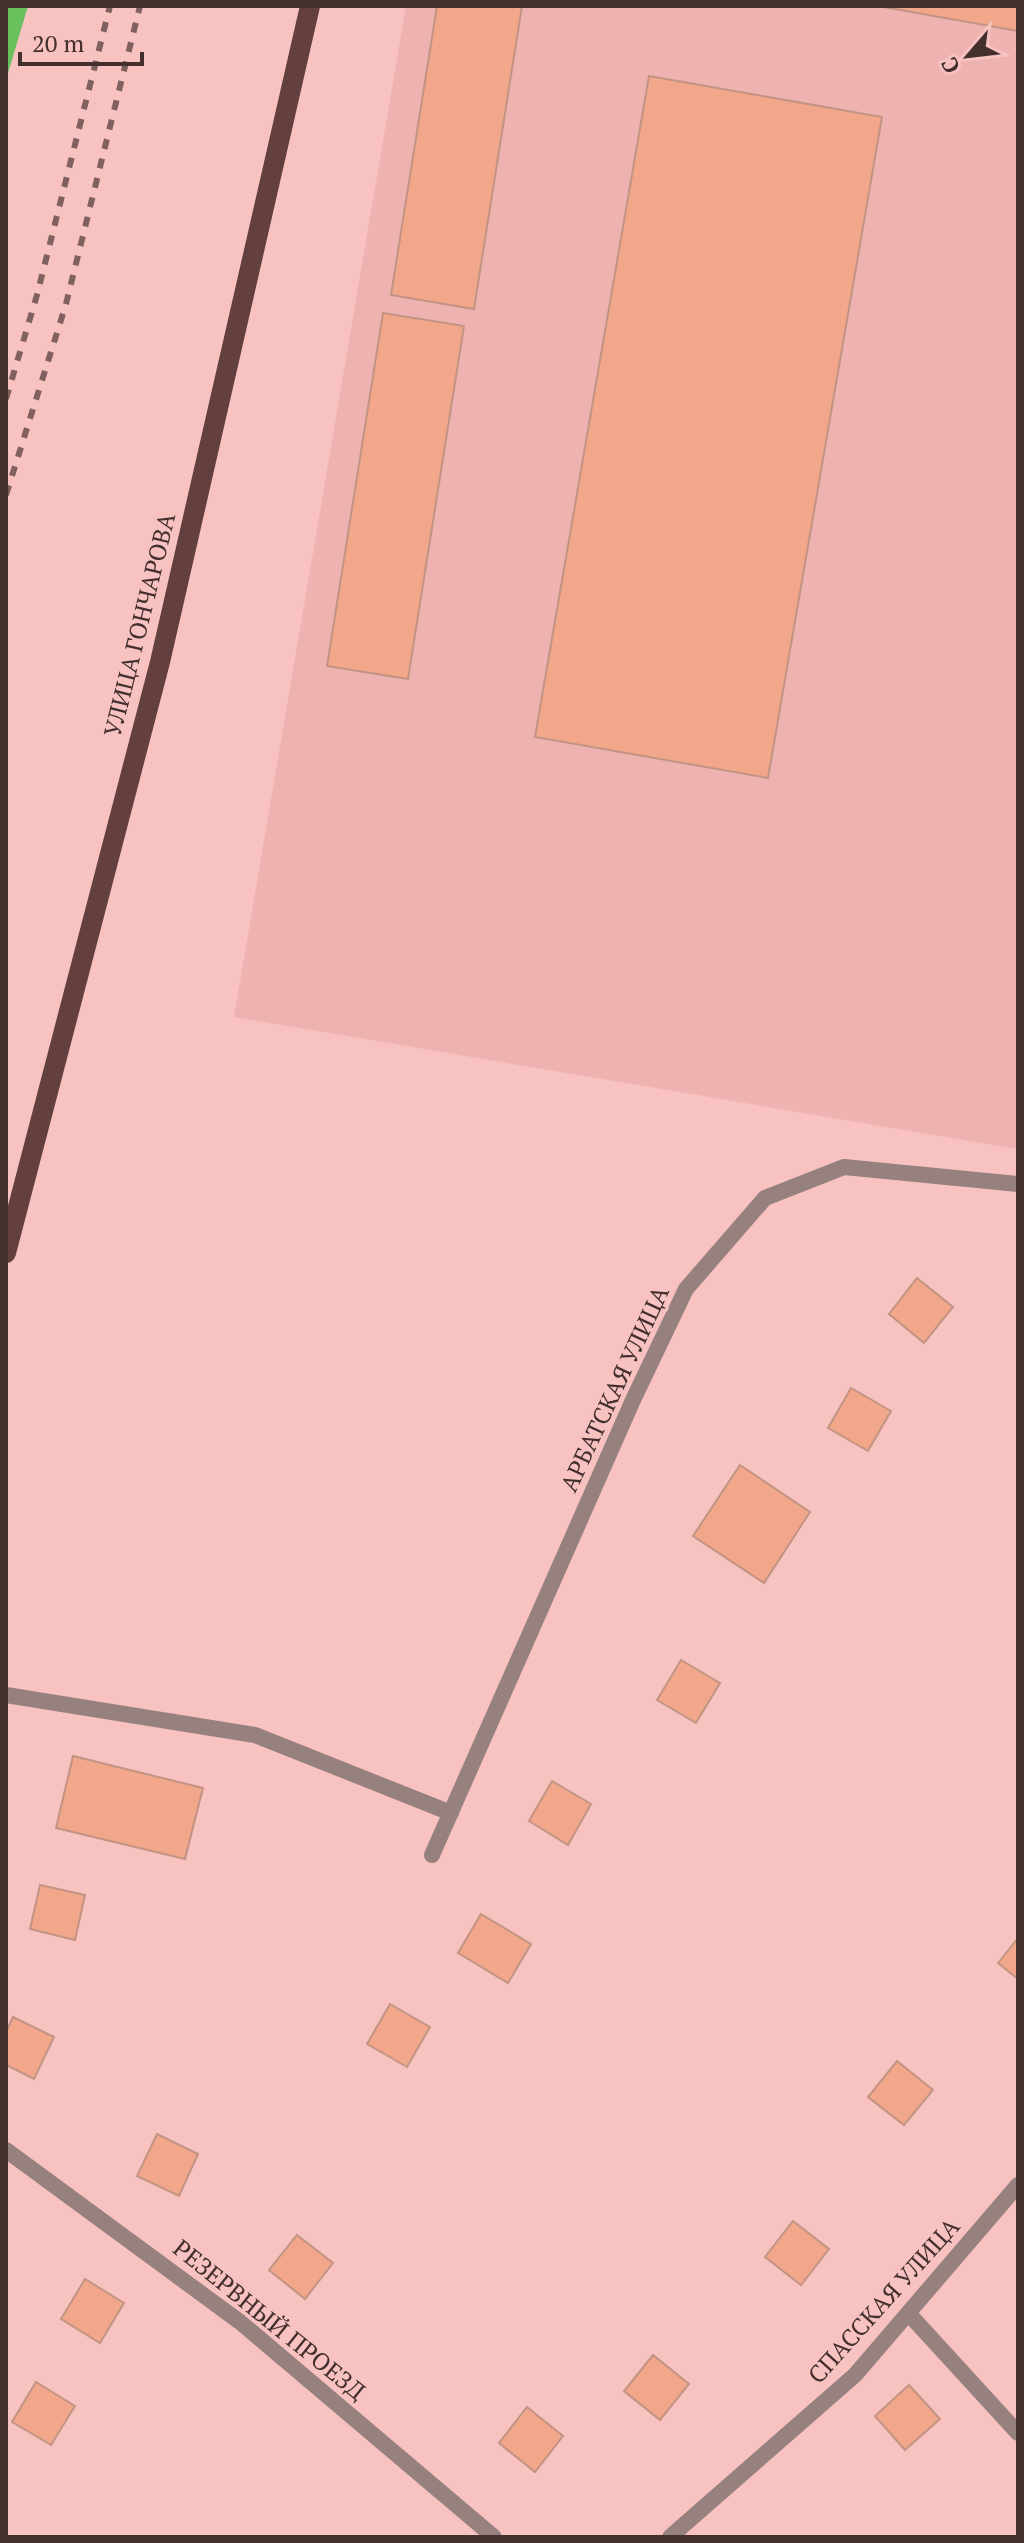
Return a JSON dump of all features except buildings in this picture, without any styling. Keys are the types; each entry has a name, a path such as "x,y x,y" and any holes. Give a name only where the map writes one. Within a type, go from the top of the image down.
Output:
{"main road":[{"name":"УЛИЦА ГОНЧАРОВА","path":"6,1253 160,662 310,6"}],"street":[{"name":"АРБАТСКАЯ УЛИЦА","path":"432,1855 633,1400 686,1289 765,1198 844,1167 1018,1184"},
{"path":"6,1695 255,1735 451,1813"},
{"name":"РЕЗЕРВНЫЙ ПРОЕЗД","path":"6,2150 240,2322 494,2537"},
{"name":"СПАССКАЯ УЛИЦА","path":"670,2537 855,2375 1018,2185"},
{"path":"909,2314 1018,2433"}],"shaded area":[{"path":"406,6 1018,6 1018,1149 234,1017"}],"green space":[{"path":"6,6 28,6 6,80"}],"railway":[{"path":"6,399 37,295 110,6"},
{"path":"6,495 66,304 140,6"}]}
